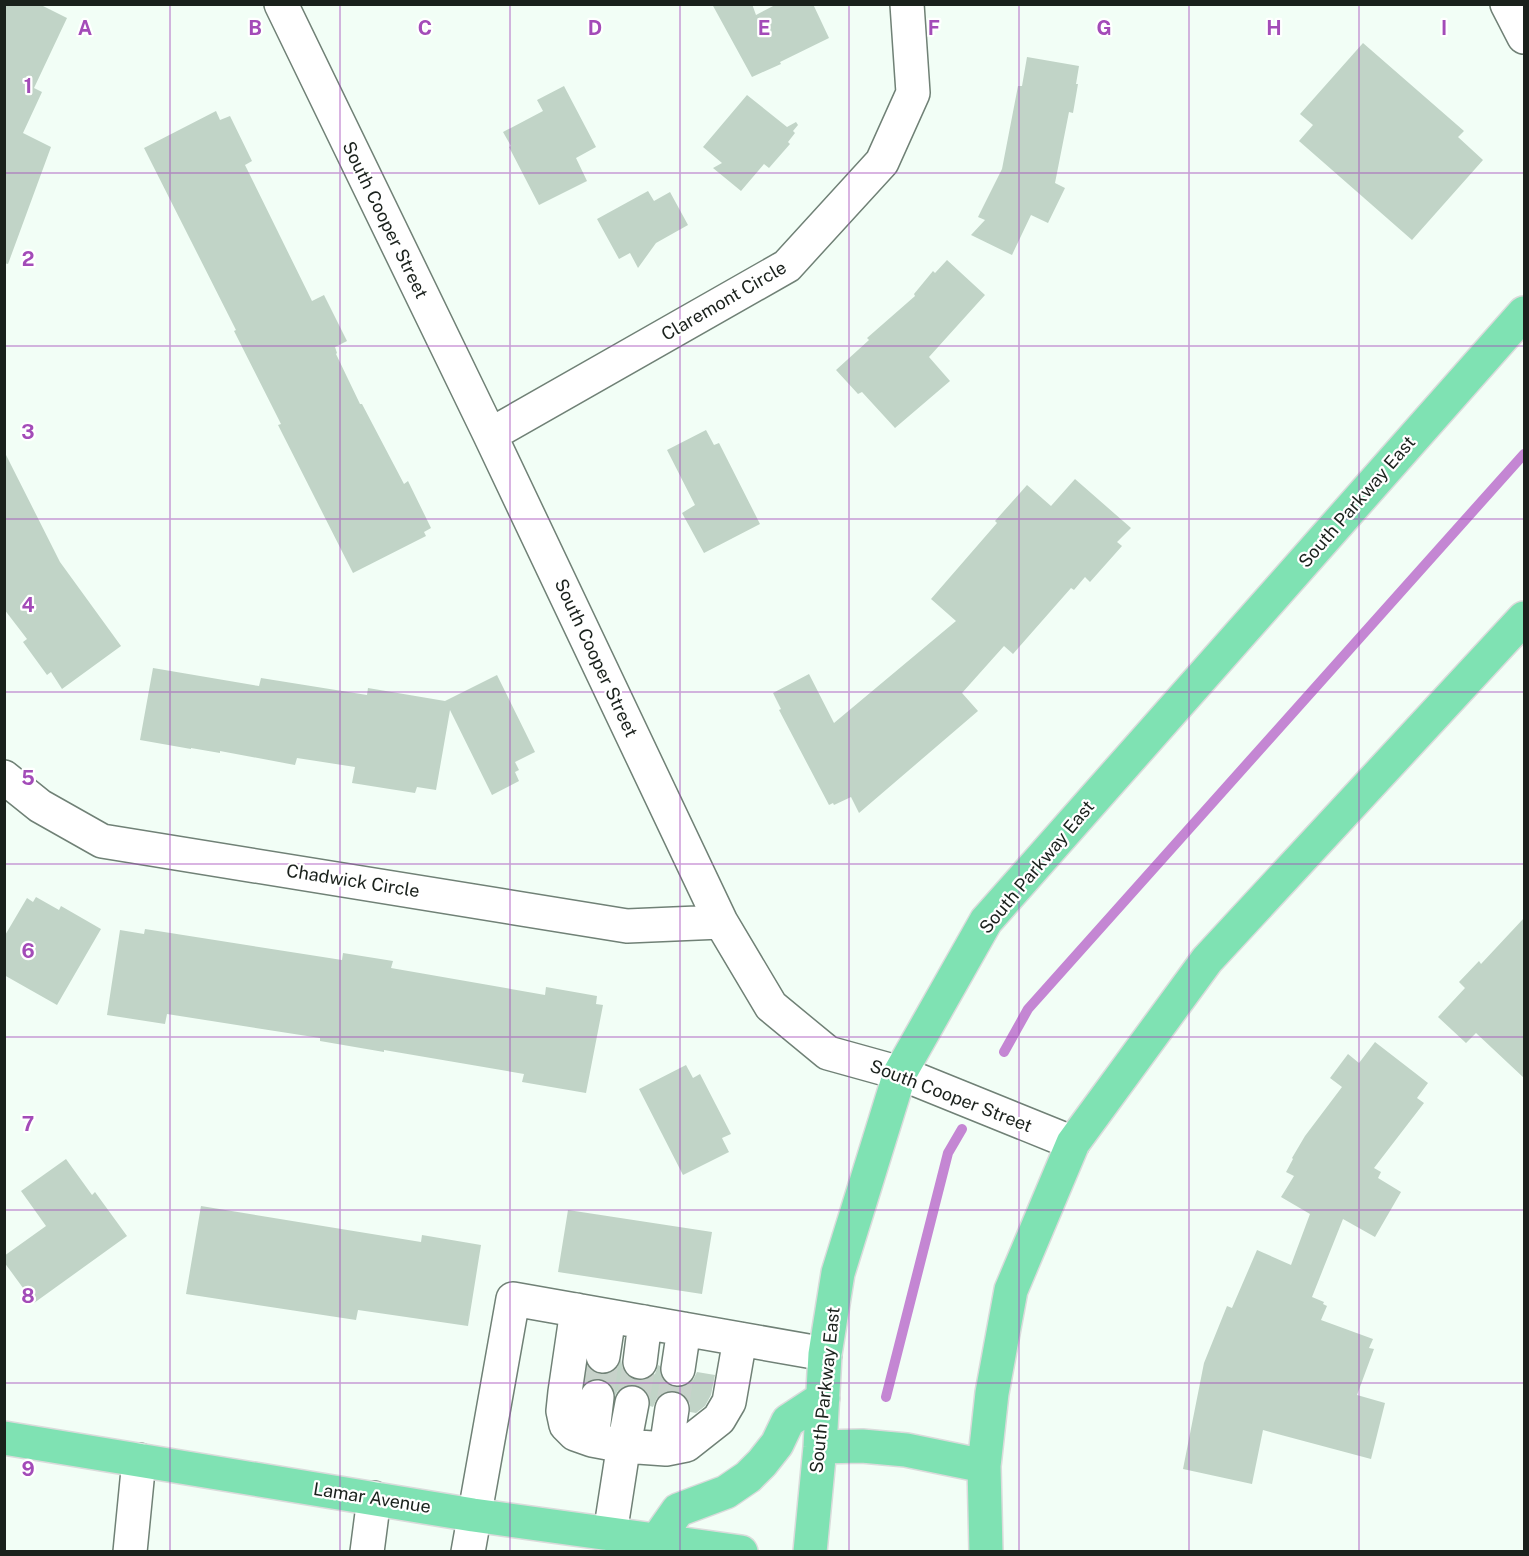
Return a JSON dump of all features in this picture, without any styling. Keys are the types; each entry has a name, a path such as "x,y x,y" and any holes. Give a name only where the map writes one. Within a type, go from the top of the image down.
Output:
{"main road":[{"name":"South Parkway East","path":"810,1551 820,1447 825,1354 838,1273 900,1073 986,921 1524,312"},
{"path":"986,1551 984,1466 992,1393 1011,1290 1073,1143 1207,960 1524,618"},
{"path":"673,1545 678,1510 726,1492 748,1477 777,1444 788,1421 823,1398"},
{"name":"Lamar Avenue","path":"4,1438 474,1515 610,1533 673,1545 741,1551"},
{"path":"820,1447 862,1446 906,1450 984,1466"}],"street":[{"name":"South Cooper Street","path":"281,4 490,435 721,922 771,1006 828,1053 900,1073 1073,1143"},
{"name":"Claremont Circle","path":"490,435 788,266 882,162 913,93 907,4"},
{"path":"1508,4 1524,37"},
{"name":"Chadwick Circle","path":"4,777 40,806 102,841 627,926 721,922"},
{"path":"468,1551 513,1299 825,1354"},
{"path":"577,1310 563,1411 566,1425 575,1434 624,1446 666,1449 686,1445 719,1419 729,1402 740,1339"},
{"path":"603,1356 609,1316"},
{"path":"640,1362 645,1322"},
{"path":"678,1369 684,1329"},
{"path":"592,1440 597,1397"},
{"path":"610,1533 632,1403"},
{"path":"666,1449 672,1409"},
{"path":"130,1551 139,1460"},
{"path":"367,1551 374,1498"}],"building":[{"path":"4,4 39,4 67,18 34,88 42,92 23,133 51,147 8,264 4,263"},
{"path":"712,4 752,4 756,15 777,4 813,4 829,38 752,77"},
{"path":"1363,43 1464,131 1458,137 1483,160 1412,240 1299,141 1313,125 1300,114"},
{"path":"1027,57 1079,66 1076,84 1078,84 1073,113 1069,112 1055,183 1065,188 1048,223 1031,215 1012,255 971,235 985,220 978,217 1002,169 1018,86 1022,86"},
{"path":"564,86 596,147 576,158 587,181 539,205 503,132 543,111 537,100"},
{"path":"747,95 787,127 796,122 798,125 788,142 790,144 769,168 764,164 741,191 713,168 722,163 703,147"},
{"path":"216,111 220,120 230,116 252,161 245,165 312,301 324,295 347,341 335,347 336,354 360,404 404,484 408,481 431,528 424,532 426,536 353,573 278,425 281,424 234,331 236,330 144,148"},
{"path":"648,191 654,201 670,192 688,225 656,243 638,268 630,253 619,259 597,219"},
{"path":"947,260 985,295 929,357 950,381 895,428 862,392 858,394 836,370 869,340 867,338 915,296 914,294 933,271 935,273"},
{"path":"706,430 714,445 719,443 760,524 704,553 682,513 695,505 667,450"},
{"path":"4,451 60,562 121,646 62,689 51,672 47,675 23,642 27,639 4,609"},
{"path":"1075,479 1131,528 1117,542 1122,546 1090,582 1085,577 1074,590 1071,588 1013,654 1004,646 962,693 978,711 859,813 851,797 829,805 779,710 781,709 773,693 809,674 834,723 956,621 931,599 1027,485 1051,506"},
{"path":"153,668 259,686 261,678 367,695 368,688 445,701 497,675 535,752 515,762 519,770 515,772 519,781 492,795 450,710 436,790 417,787 415,793 352,783 355,767 297,758 295,765 220,751 220,753 140,740"},
{"path":"36,897 59,910 61,906 101,929 57,1005 4,975 4,937 27,898 33,902"},
{"path":"1524,918 1524,1078 1476,1033 1466,1043 1438,1017 1465,988 1459,982 1479,961 1481,964"},
{"path":"145,929 342,960 343,953 393,961 391,968 545,995 546,987 597,996 596,1004 603,1005 586,1093 522,1082 524,1074 320,1041 320,1038 167,1014 165,1024 107,1015 120,930 144,934"},
{"path":"1375,1042 1428,1083 1417,1098 1424,1103 1374,1168 1381,1172 1378,1178 1401,1192 1375,1237 1343,1219 1312,1297 1324,1302 1323,1304 1327,1306 1321,1320 1373,1339 1369,1348 1374,1349 1357,1395 1385,1403 1371,1459 1263,1430 1252,1484 1183,1469 1204,1363 1227,1306 1232,1308 1257,1250 1291,1265 1310,1214 1281,1197 1294,1176 1286,1172 1292,1158 1305,1136 1342,1087 1330,1078 1348,1054 1359,1063"},
{"path":"686,1065 693,1078 700,1074 731,1134 722,1138 729,1152 683,1175 639,1089"},
{"path":"66,1159 92,1195 95,1192 127,1236 34,1303 4,1262 4,1256 46,1226 21,1191"},
{"path":"201,1206 421,1242 422,1235 481,1245 468,1326 358,1310 356,1320 186,1294"},
{"path":"568,1210 712,1232 702,1294 558,1272"},
{"path":"621,1359 623,1370 629,1377 638,1381 655,1374 658,1365 661,1376 667,1384 675,1387 685,1386 693,1380 697,1372 715,1375 711,1395 705,1406 696,1413 690,1412 690,1403 684,1395 675,1391 665,1392 657,1398 653,1407 650,1406 649,1396 645,1389 636,1385 625,1386 618,1390 615,1396 614,1389 608,1382 599,1378 585,1383 588,1366 592,1371 609,1374 617,1368"}],"waterway":[{"path":"1004,1052 1028,1009 1524,454"},
{"path":"886,1397 948,1153 962,1129"}],"tunnel":[{"path":"597,1397 603,1356"},
{"path":"632,1403 640,1362"},
{"path":"672,1409 678,1369"}]}
